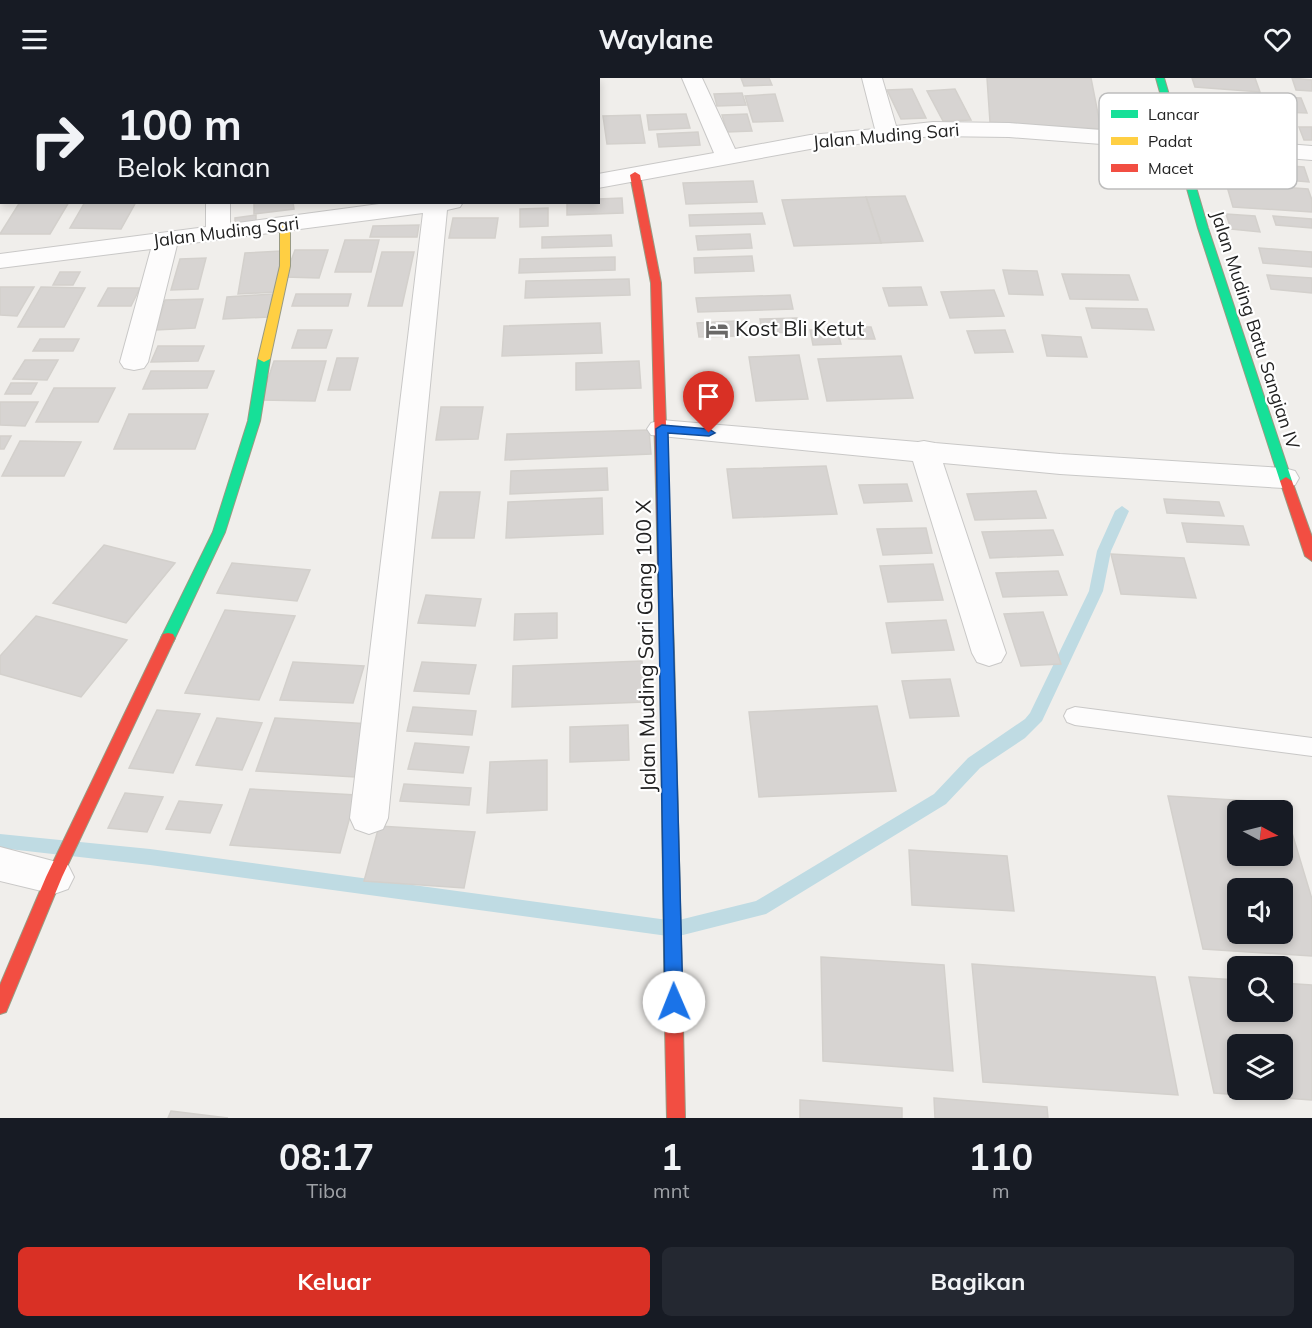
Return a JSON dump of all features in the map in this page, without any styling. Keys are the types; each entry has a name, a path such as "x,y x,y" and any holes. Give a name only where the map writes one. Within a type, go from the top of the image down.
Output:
{"street":[{"path":"692,78 728,156"},
{"path":"873,78 887,132"},
{"name":"Jalan Muding Batu Sangian IV","path":"1160,78 1164,93"},
{"name":"Jalan Muding Sari","path":"600,181 635,176 728,156 887,132 976,129 1099,136"},
{"name":"Jalan Muding Sari","path":"1297,152 1312,153"},
{"name":"Jalan Muding Sari Gang 100 X","path":"635,176 656,283 662,429 676,1118"},
{"name":"Jalan Muding Batu Sangian IV","path":"1191,189 1284,478 1312,556"},
{"path":"218,204 219,232"},
{"path":"369,818 433,204"},
{"name":"Jalan Muding Sari","path":"0,261 433,204"},
{"path":"0,1006 54,877 219,532 254,421 260,379 285,267 285,225"},
{"path":"134,362 166,239"},
{"path":"662,429 924,450 1060,464 1284,478"},
{"path":"924,450 989,653"},
{"path":"0,864 54,877"}],"lane":[{"path":"1075,716 1312,747"}],"building":[{"path":"741,78 769,78 772,85 744,86"},
{"path":"987,78 1091,78 1099,129 990,122"},
{"path":"1192,78 1255,78 1260,92 1195,87"},
{"path":"1292,78 1312,80 1312,91 1296,90"},
{"path":"912,89 926,118 901,119 887,90"},
{"path":"955,89 971,120 943,121 927,91"},
{"path":"742,93 746,105 717,106 714,94"},
{"path":"775,94 783,121 753,122 745,96"},
{"path":"1297,98 1301,98 1307,113 1297,113"},
{"path":"686,114 690,128 649,130 647,115"},
{"path":"747,114 752,131 727,132 722,115"},
{"path":"640,115 645,143 607,144 603,116"},
{"path":"1299,127 1312,127 1312,140 1304,140"},
{"path":"698,132 700,145 659,147 657,134"},
{"path":"1297,167 1304,167 1309,182 1297,181"},
{"path":"753,181 757,202 686,204 683,183"},
{"path":"1228,189 1308,189 1312,200 1312,212 1233,207"},
{"path":"905,196 923,241 881,243 866,197"},
{"path":"866,197 881,243 794,246 782,200"},
{"path":"622,198 623,213 567,215 567,204 600,204 600,199"},
{"path":"19,204 68,204 50,234 0,234"},
{"path":"84,204 135,204 121,229 70,228"},
{"path":"254,204 293,204 294,209 254,214"},
{"path":"548,208 548,226 520,227 520,209"},
{"path":"762,213 765,224 690,226 689,215"},
{"path":"1226,214 1255,216 1260,232 1231,229"},
{"path":"256,215 256,225 235,228 235,218"},
{"path":"1273,216 1312,219 1312,228 1276,225"},
{"path":"453,218 498,218 495,238 449,238"},
{"path":"419,225 417,237 370,237 373,226"},
{"path":"750,234 752,248 698,250 696,236"},
{"path":"611,235 612,246 542,248 542,237"},
{"path":"345,240 379,240 371,272 335,272"},
{"path":"1259,248 1312,252 1312,267 1263,263"},
{"path":"295,250 328,250 319,278 285,277"},
{"path":"281,251 275,292 238,294 245,253"},
{"path":"382,252 414,252 402,306 368,306"},
{"path":"752,256 754,271 695,273 694,258"},
{"path":"615,257 615,270 519,273 520,259"},
{"path":"206,258 198,289 171,290 180,259"},
{"path":"1003,270 1037,271 1043,295 1009,294"},
{"path":"60,272 80,272 73,285 53,285"},
{"path":"1062,274 1129,275 1138,300 1070,299"},
{"path":"1267,275 1312,278 1312,293 1271,289"},
{"path":"629,279 630,295 525,298 526,281"},
{"path":"0,287 34,287 17,316 0,315"},
{"path":"41,287 85,288 64,327 18,327"},
{"path":"921,287 927,305 889,306 883,288"},
{"path":"108,288 140,288 131,306 98,306"},
{"path":"994,290 1004,316 950,318 941,292"},
{"path":"272,294 269,317 223,319 227,297"},
{"path":"296,294 351,294 348,306 292,306"},
{"path":"790,295 793,309 698,312 696,298"},
{"path":"203,299 195,328 156,330 165,300"},
{"path":"1086,308 1147,309 1154,330 1092,328"},
{"path":"797,318 800,332 762,333 760,319"},
{"name":"Kost Bli Ketut","path":"736,321 737,336 699,337 697,323"},
{"path":"600,323 602,353 502,356 504,326"},
{"path":"846,327 871,327 875,339 849,339"},
{"path":"298,330 332,330 326,348 292,348"},
{"path":"810,330 837,330 841,344 813,345"},
{"path":"1005,330 1013,352 975,353 967,331"},
{"path":"1042,335 1081,337 1087,357 1047,356"},
{"path":"40,339 79,339 73,351 33,351"},
{"path":"158,346 204,346 198,361 151,362"},
{"path":"799,355 808,399 756,401 749,357"},
{"path":"901,356 913,398 827,401 818,359"},
{"path":"337,358 358,358 350,390 328,390"},
{"path":"25,360 58,360 47,380 13,379"},
{"path":"274,361 326,361 315,401 261,400"},
{"path":"639,361 641,388 576,390 576,363"},
{"path":"151,371 214,371 207,388 143,389"},
{"path":"11,383 37,383 31,394 5,394"},
{"path":"54,388 115,388 98,422 36,422"},
{"path":"0,402 38,402 25,426 0,425"},
{"path":"441,407 483,407 478,439 436,440"},
{"path":"129,414 208,414 195,449 114,449"},
{"path":"649,430 651,454 505,460 507,434"},
{"path":"0,436 11,436 4,449 0,449"},
{"path":"20,441 81,442 64,476 2,476"},
{"path":"826,466 837,514 733,518 727,469"},
{"path":"607,468 608,490 510,494 511,471"},
{"path":"907,484 912,501 864,503 859,485"},
{"path":"1036,491 1046,518 975,520 967,494"},
{"path":"440,492 480,492 474,538 432,538"},
{"path":"602,498 603,534 506,538 508,502"},
{"path":"1164,499 1219,502 1224,516 1167,513"},
{"path":"1182,523 1243,526 1249,545 1187,542"},
{"path":"926,528 932,553 883,555 877,529"},
{"path":"1053,530 1063,555 990,558 982,532"},
{"path":"104,545 175,563 126,623 53,603"},
{"path":"1111,554 1184,558 1196,598 1121,594"},
{"path":"232,563 310,570 297,601 217,593"},
{"path":"933,564 943,600 888,602 880,566"},
{"path":"1058,571 1067,595 1003,597 996,573"},
{"path":"426,595 481,599 475,626 418,623"},
{"path":"225,610 295,616 259,700 185,693"},
{"path":"1043,612 1061,664 1021,666 1004,614"},
{"path":"557,613 557,638 514,640 515,614"},
{"path":"36,616 127,640 81,697 0,674 0,656"},
{"path":"946,620 954,650 892,653 886,623"},
{"path":"642,661 645,702 512,707 513,666"},
{"path":"293,662 364,666 353,703 280,700"},
{"path":"422,662 476,665 469,694 414,691"},
{"path":"950,679 959,716 910,718 902,681"},
{"path":"877,706 896,791 759,797 749,712"},
{"path":"413,707 476,711 472,735 407,731"},
{"path":"157,710 200,714 173,773 129,768"},
{"path":"217,718 262,723 242,770 196,765"},
{"path":"275,718 370,724 355,777 256,771"},
{"path":"628,725 629,760 570,762 570,727"},
{"path":"415,743 469,747 463,773 408,769"},
{"path":"547,760 547,810 487,813 490,762"},
{"path":"404,784 471,788 469,805 400,801"},
{"path":"250,789 356,795 340,853 230,845"},
{"path":"125,793 163,797 147,832 108,828"},
{"path":"1168,796 1234,800 1227,800 1227,866 1293,866 1293,836 1312,899 1312,956 1203,949"},
{"path":"179,801 222,805 210,833 166,829"},
{"path":"379,826 475,832 464,888 364,881"},
{"path":"909,850 1007,856 1014,911 912,905"},
{"path":"821,957 944,965 953,1071 823,1061"},
{"path":"972,964 1155,977 1178,1095 983,1082"},
{"path":"1189,977 1227,979 1227,1022 1293,1022 1293,984 1312,985 1312,1100 1293,1099 1293,1034 1227,1034 1227,1094 1214,1093"},
{"path":"934,1098 1047,1107 1048,1118 935,1118"},
{"path":"800,1100 902,1108 902,1118 800,1118"},
{"path":"171,1111 228,1118 168,1118"}],"waterway":[{"path":"0,841 150,857 675,929 760,908 940,799 974,763 1019,733 1036,717 1096,591 1104,551 1122,511"}],"traffic: fast":[{"path":"1160,78 1164,93"},
{"path":"1192,189 1286,481"},
{"path":"168,638 219,532 254,421 264,359"}],"traffic: slow":[{"path":"264,359 285,266 285,225"},
{"path":"667,653 674,1027"}],"traffic: jam":[{"path":"635,175 656,283 667,653"},
{"path":"1286,481 1312,556"},
{"path":"0,1006 54,877 168,638"},
{"path":"674,1027 676,1118"}],"place":[{"name":"Kost Bli Ketut","path":"717,329"}],"route":[{"path":"674,1002 662,429 709,433"}]}
